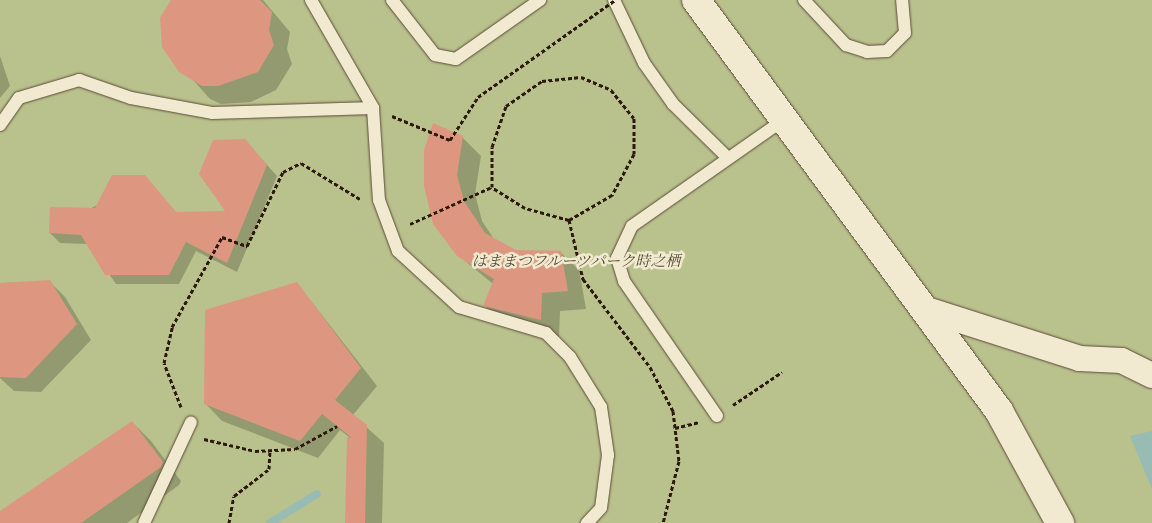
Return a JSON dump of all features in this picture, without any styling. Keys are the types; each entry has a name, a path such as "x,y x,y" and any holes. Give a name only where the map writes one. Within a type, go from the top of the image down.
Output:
{"street":[{"path":"696,0 782,120 929,310 999,410 1060,523"},
{"path":"929,310 1079,358 1122,360 1152,375"}],"lane":[{"path":"311,0 373,108 379,200 398,251 459,307 546,333 570,357 601,408 608,455 601,508 587,523"},
{"path":"392,0 435,55 456,59 540,0"},
{"path":"615,0 644,63 673,104 728,158"},
{"path":"804,0 846,45 868,52 887,51 905,33 902,0"},
{"path":"0,125 19,98 79,80 131,98 212,113 373,108"},
{"path":"717,416 624,281 617,258 632,226 782,120"},
{"path":"144,523 191,422"}],"path":[{"path":"373,108 450,140 478,97 615,0"},
{"path":"580,78 611,90 634,118 634,154 612,195 569,220 525,208 492,187 492,147 506,106 542,81 580,78"},
{"path":"337,426 295,449 270,450 205,441 173,397 164,363 172,328 222,236 247,246 283,172 301,163 384,214 414,226 492,187"},
{"path":"569,220 583,279 650,367 672,411 679,461 663,523"},
{"path":"229,523 229,512 234,496 269,469 270,450"}],"green space":[{"name":"はままつフルーツパーク時之栖","path":"0,0 1152,0 1152,523 0,523"}],"water":[{"path":"1152,431 1152,489 1130,436"}],"building":[{"path":"171,0 260,0 272,12 269,30 274,45 258,72 218,86 202,86 179,72 162,47 160,18"},
{"path":"433,123 463,136 457,175 464,201 485,233 516,250 561,251 568,291 542,293 541,320 483,306 494,279 457,256 433,224 424,186 424,150"},
{"path":"245,139 267,165 227,263 186,242 169,275 105,275 81,235 49,233 50,207 95,208 112,175 145,175 176,212 225,211 199,174 213,140"},
{"path":"50,280 77,324 26,378 0,377 0,283"},
{"path":"297,282 361,368 335,400 367,425 365,523 345,523 347,437 352,438 322,414 300,441 204,404 205,310"},
{"path":"132,421 163,462 161,467 81,523 0,523 0,511"}],"waterway":[{"path":"270,523 317,494"}]}
